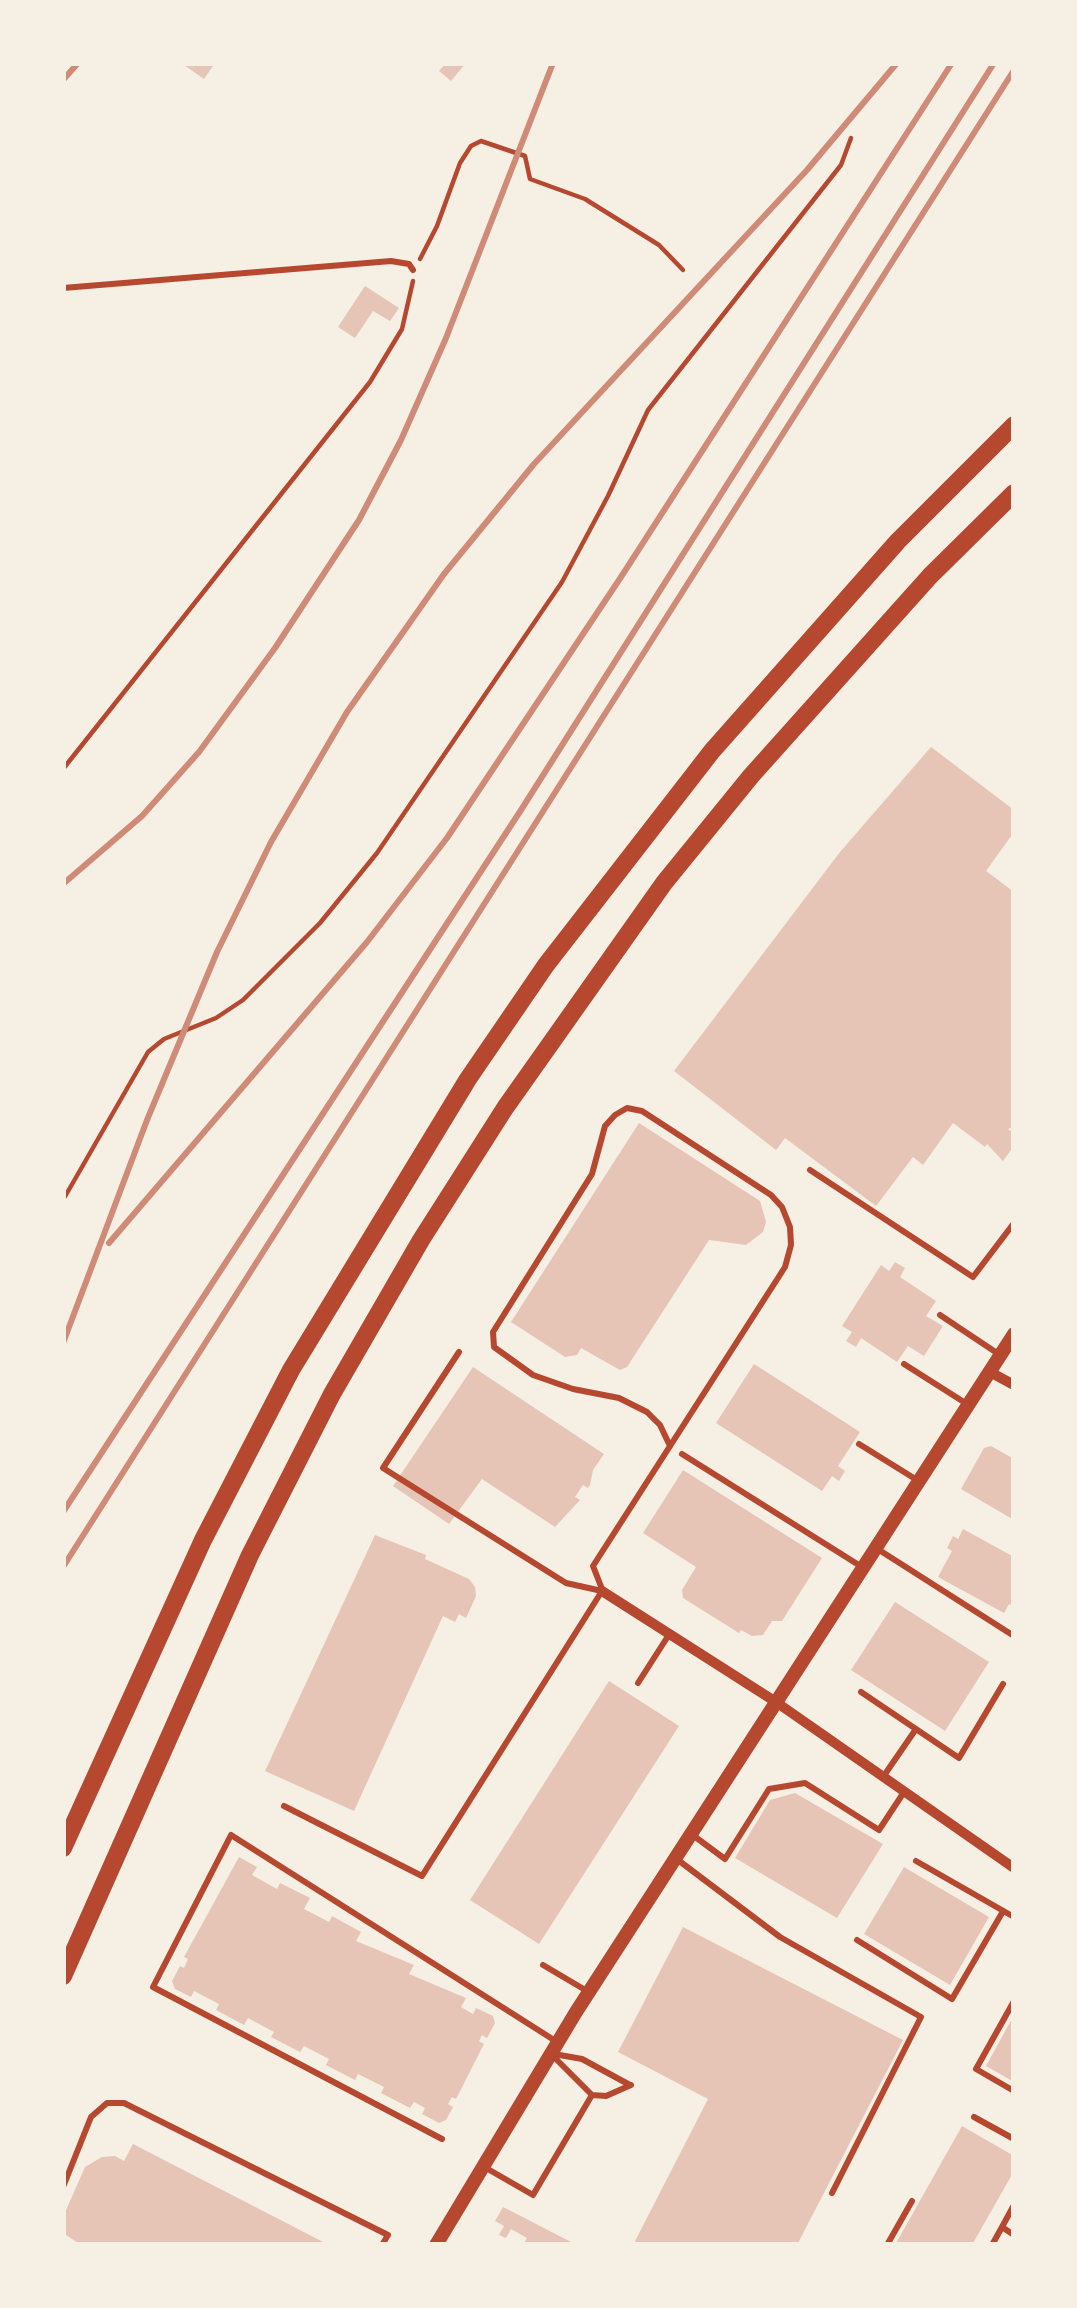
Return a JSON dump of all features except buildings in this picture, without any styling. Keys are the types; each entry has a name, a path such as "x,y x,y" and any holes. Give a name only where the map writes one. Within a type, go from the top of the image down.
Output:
{"highway":[{"path":"63,1848 203,1540 291,1370 468,1079 546,965 712,751 898,541 1014,425"},
{"path":"63,1976 250,1555 332,1394 505,1108 664,883 751,776 930,576 1014,493"}],"street":[{"path":"436,2245 589,1992 1014,1334"},
{"path":"990,1372 1014,1385"},
{"path":"602,1591 776,1702 1014,1868"}],"lane":[{"path":"63,288 391,261 403,262 413,270"},
{"path":"602,1591 593,1565 670,1446 785,1267 791,1245 782,1207 752,1179 642,1111 627,1108 605,1126 592,1174 493,1332 494,1347 533,1375 619,1398 647,1412 670,1446"},
{"path":"810,1170 973,1277 1011,1233 1014,1222"},
{"path":"940,1315 1001,1355"},
{"path":"459,1352 382,1468 566,1582 602,1591"},
{"path":"904,1364 968,1406"},
{"path":"859,1444 919,1481"},
{"path":"682,1454 863,1568"},
{"path":"876,1548 1014,1636"},
{"path":"284,1807 422,1876 602,1591"},
{"path":"638,1683 670,1634"},
{"path":"861,1692 958,1758 1004,1684"},
{"path":"883,1777 916,1729"},
{"path":"691,1834 725,1859 769,1789 805,1784 879,1830 904,1792"},
{"path":"442,2139 153,1988 231,1834 554,2048 631,2085 606,2096 592,2096"},
{"path":"675,1858 780,1937 921,2017 832,2193"},
{"path":"916,1862 1014,1917"},
{"path":"857,1940 952,1999 1002,1913"},
{"path":"543,1965 589,1992"},
{"path":"1014,2001 976,2069 1014,2091"},
{"path":"554,2048 592,2096"},
{"path":"481,2165 533,2195 592,2096"},
{"path":"63,2187 91,2117 107,2103 124,2103 388,2235 382,2245"},
{"path":"974,2116 1014,2139"},
{"path":"887,2245 912,2201"},
{"path":"992,2245 1014,2204"},
{"path":"1002,2228 1014,2235"}],"path":[{"path":"63,1200 148,1052 243,1000 320,923 377,853 562,582 648,410 841,165 851,138"},
{"path":"63,770 370,382 409,311 413,270 471,146 481,141 525,156 530,179 585,199 658,245 683,270"}],"railway":[{"path":"63,80 78,63"},
{"path":"63,884 142,816 199,752 359,520 446,338 553,63"},
{"path":"63,1343 217,952 271,842 347,712 444,574 534,464 807,170 897,63"},
{"path":"109,1243 367,942 447,838 952,63"},
{"path":"63,1512 521,810 994,63"},
{"path":"63,1567 1014,70"}]}
